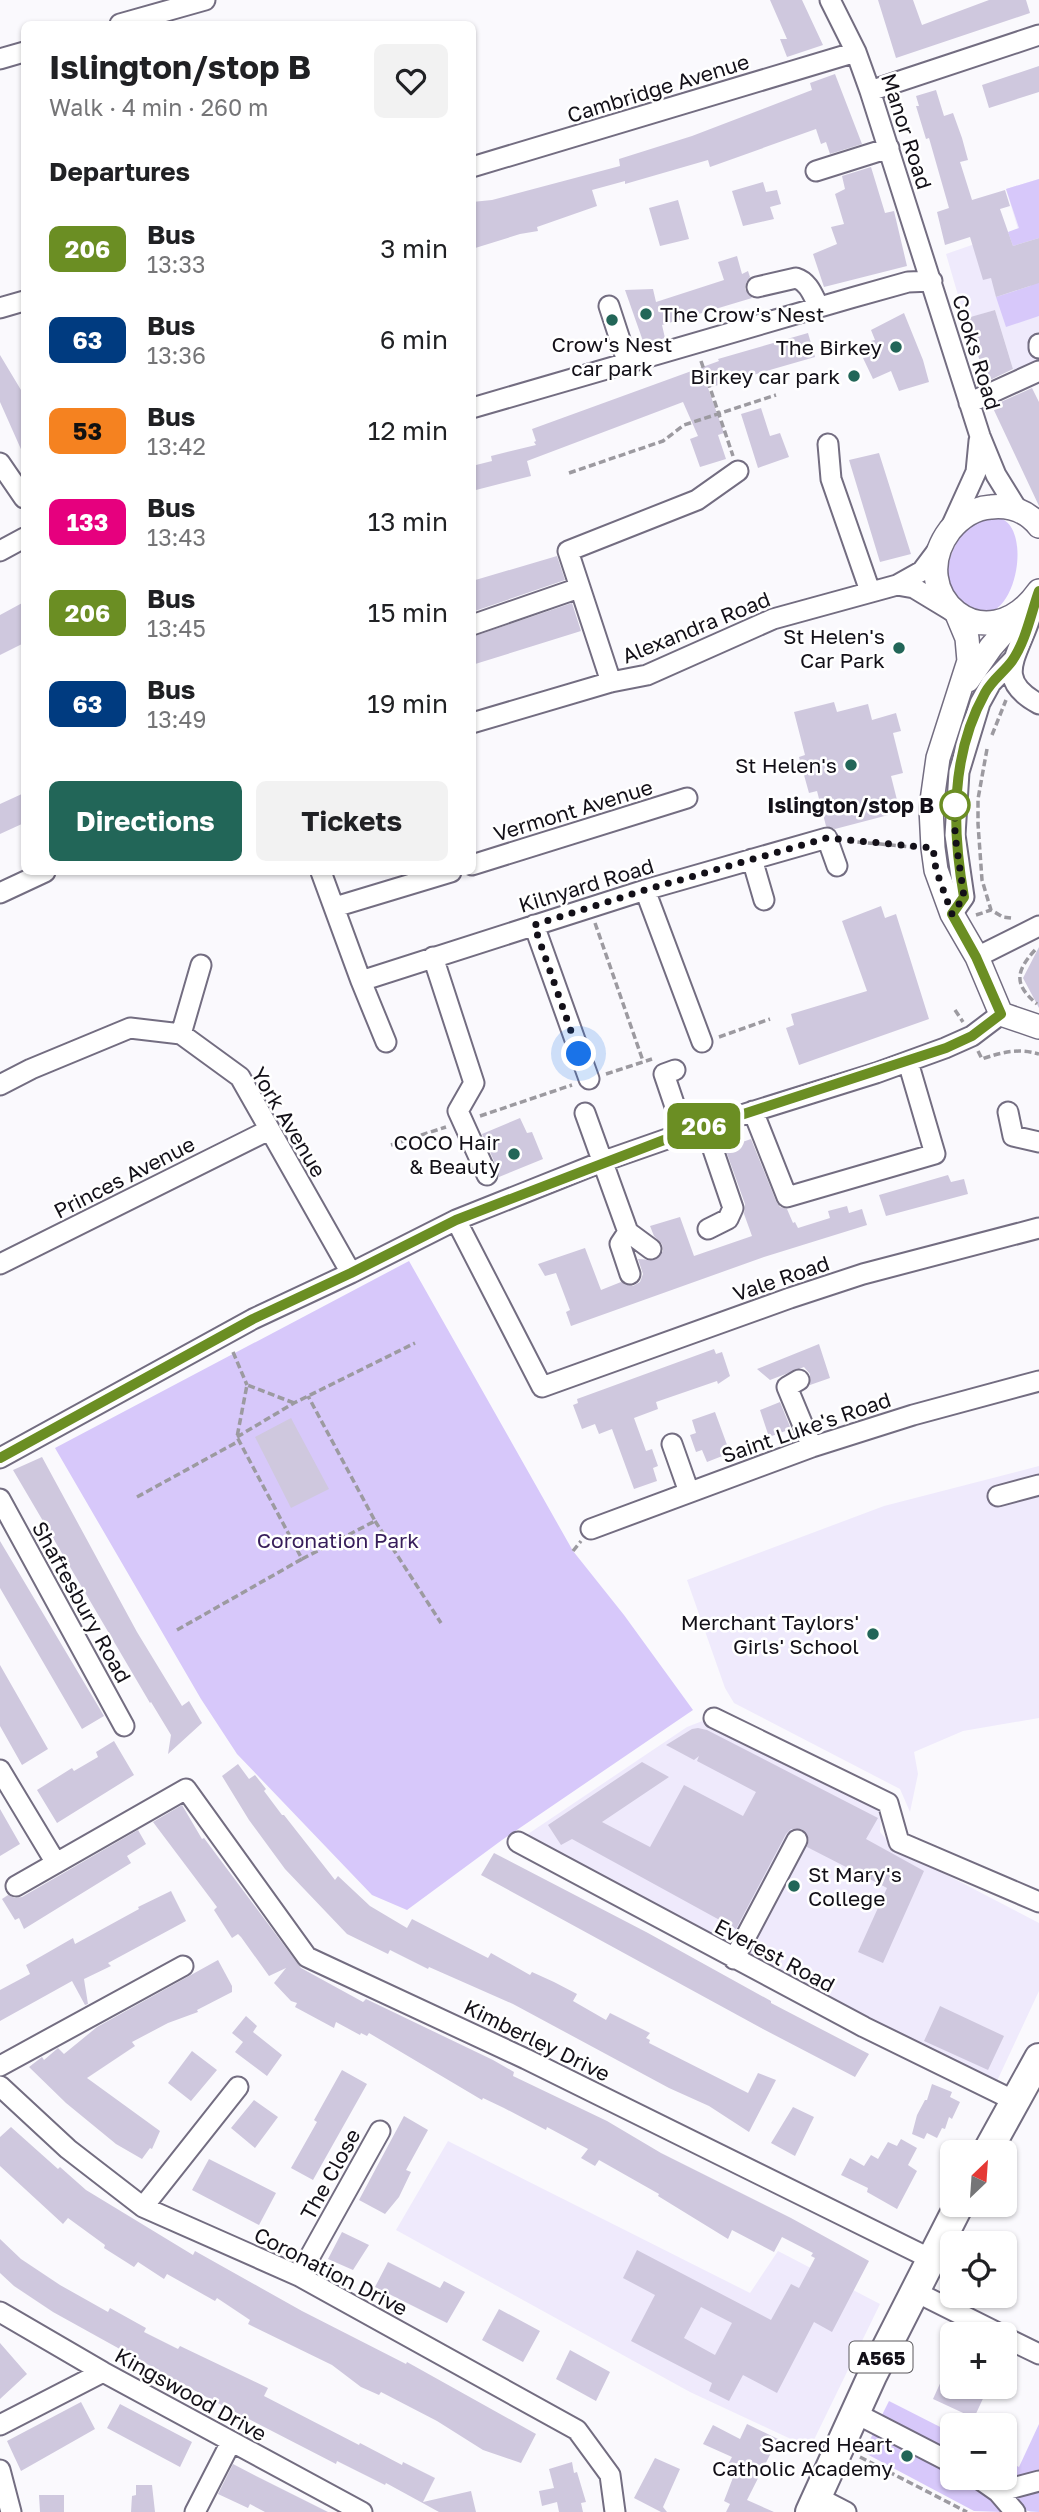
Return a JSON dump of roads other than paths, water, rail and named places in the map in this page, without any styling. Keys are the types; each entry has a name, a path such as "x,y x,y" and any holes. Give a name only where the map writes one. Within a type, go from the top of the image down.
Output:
{"highway":[{"path":"994,2140 1036,2068"},
{"name":"A565","path":"814,2505 914,2291 954,2217"}],"main road":[{"path":"1039,526 1025,509 1000,506 976,510 956,523 938,554 937,577 943,597 955,613 967,638 970,653 962,688 938,758 931,808 936,870 952,914 976,957 1001,1014 1039,1027"},
{"path":"955,613 976,622 997,622 1015,615 1035,596"},
{"path":"962,688 991,648 1035,596"}],"street":[{"path":"131,21 205,0"},
{"name":"Manor Road","path":"830,0 856,52 932,281"},
{"path":"870,91 1039,35"},
{"name":"Cambridge Avenue","path":"476,166 856,52"},
{"path":"0,59 21,53"},
{"path":"816,171 889,148"},
{"path":"757,287 796,278 807,284 819,307"},
{"path":"476,407 908,282 932,281"},
{"name":"Cooks Road","path":"932,281 980,436 996,475 1025,509"},
{"path":"0,308 21,302"},
{"path":"609,306 628,364"},
{"path":"969,403 1039,371"},
{"name":"Cooks Road","path":"945,539 976,472 980,436"},
{"path":"828,444 831,479 870,591"},
{"path":"0,463 21,494"},
{"path":"611,682 568,551 697,500 738,471"},
{"name":"Alexandra Road","path":"476,722 611,682 646,675 773,619 897,584 922,571 945,539"},
{"path":"0,551 21,540"},
{"path":"897,584 915,587 955,613"},
{"path":"476,624 579,588"},
{"path":"952,914 964,897 955,835 959,772 980,703 991,683 1013,660 1027,628 1035,596"},
{"path":"1013,660 1013,676 1021,691 1039,704"},
{"name":"Vermont Avenue","path":"476,864 687,798"},
{"name":"Kilnyard Road","path":"361,981 645,890 827,838 837,866"},
{"path":"752,859 764,900"},
{"path":"0,893 39,875"},
{"path":"322,875 386,1042"},
{"path":"335,908 441,875"},
{"path":"645,890 702,1042"},
{"path":"534,925 589,1079"},
{"path":"976,957 1039,926"},
{"path":"433,957 474,1083 458,1111 487,1175"},
{"path":"181,1034 201,965"},
{"path":"0,1458 226,1334 456,1220 604,1161 959,1043 1001,1014"},
{"name":"York Avenue","path":"0,1086 31,1069 130,1028 181,1034 240,1077 351,1273"},
{"path":"753,1111 787,1197 935,1154 908,1062"},
{"path":"675,1070 664,1074 684,1133"},
{"path":"1008,1112 1013,1136 1039,1142"},
{"path":"585,1113 628,1232 651,1249"},
{"path":"705,1126 733,1208 728,1219 708,1229"},
{"name":"Princes Avenue","path":"0,1264 269,1130"},
{"name":"Vale Road","path":"456,1220 542,1387 863,1274 1039,1227"},
{"path":"628,1232 620,1244 629,1273"},
{"path":"799,1380 787,1387 812,1447"},
{"name":"Saint Luke's Road","path":"591,1529 812,1447 913,1415 1039,1381"},
{"path":"672,1444 689,1492"},
{"path":"998,1496 1039,1485"},
{"name":"Shaftesbury Road","path":"0,1499 124,1726"},
{"path":"715,1718 888,1803 899,1842 1039,1902"},
{"path":"0,1770 56,1863 16,1886"},
{"name":"Kimberley Drive","path":"56,1863 186,1789 307,1957 526,2059 931,2259"},
{"path":"734,1959 797,1840"},
{"name":"Everest Road","path":"518,1842 864,2027 1015,2101"},
{"path":"0,2066 183,1966"},
{"name":"Coronation Drive","path":"0,2086 68,2150 143,2207 299,2276 577,2430 610,2475 615,2512"},
{"path":"143,2207 238,2087"},
{"name":"The Close","path":"299,2276 380,2131"},
{"path":"914,2291 975,2322"},
{"name":"Kingswood Drive","path":"0,2312 103,2372 362,2512"},
{"path":"1017,2343 1039,2354"},
{"path":"0,2425 103,2372"},
{"path":"855,2413 940,2456"},
{"path":"194,2512 231,2442"},
{"path":"0,2470 11,2512"},
{"path":"998,2492 1039,2481"},
{"path":"995,2490 1013,2511"},
{"path":"814,2505 846,2512"}],"place":[{"name":"The Crow's Nest","path":"646,314"},
{"name":"Crow's Nest car park","path":"612,320"},
{"name":"The Birkey","path":"896,347"},
{"name":"Birkey car park","path":"854,376"},
{"name":"St Helen's Car Park","path":"899,648"},
{"name":"St Helen's","path":"851,765"},
{"name":"Islington/stop B","path":"955,805"},
{"name":"COCO Hair & Beauty","path":"514,1154"},
{"name":"Merchant Taylors' Girls' School","path":"873,1634"},
{"name":"St Mary's College","path":"794,1886"},
{"name":"Sacred Heart Catholic Academy","path":"907,2456"}],"park label":[{"name":"Coronation Park","path":"338,1540"}]}
